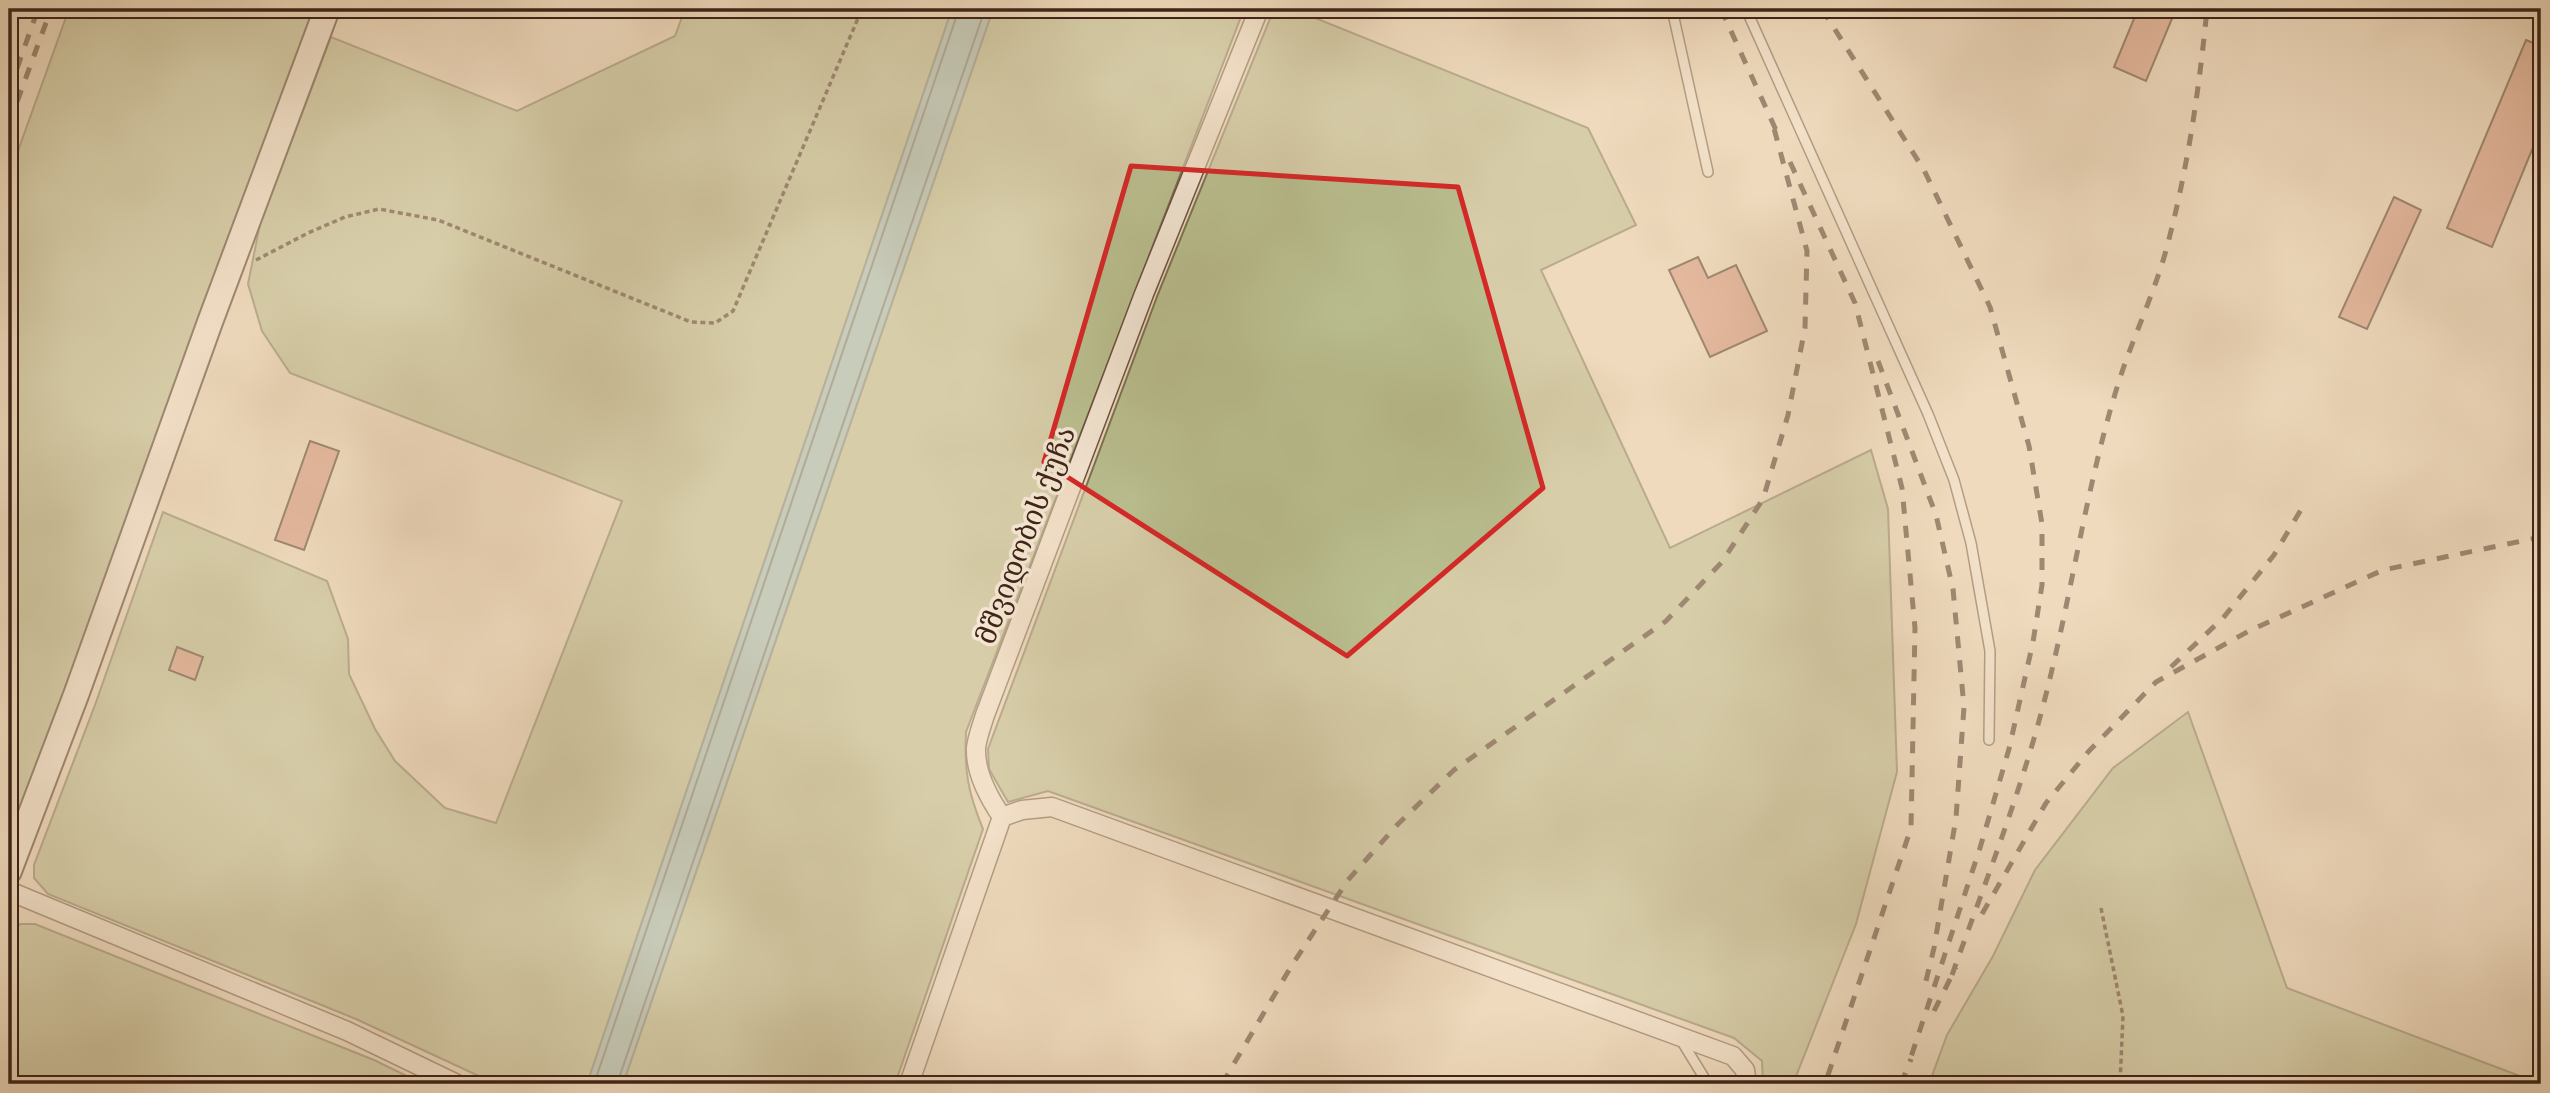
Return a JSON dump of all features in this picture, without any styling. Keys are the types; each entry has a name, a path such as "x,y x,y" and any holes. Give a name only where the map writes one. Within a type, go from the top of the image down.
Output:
{"main road":[{"path":"9,871 327,9"}],"street":[{"name":"მშვიდობის ქუჩა","path":"1002,817 989,798 979,768 976,748 985,715 1143,294 1259,9"},
{"path":"909,1084 1002,817 1022,810 1052,807 1733,1056 1745,1070 1747,1084"},
{"path":"9,891 347,1031 457,1084"}],"lane":[{"path":"1672,9 1708,172"},
{"path":"1746,9 1928,414 1954,480 1971,542 1990,651 1989,740"},
{"path":"1678,1036 1708,1084"}],"path":[{"path":"229,275 308,233 345,217 379,209 438,220 691,323 715,323 733,311 862,9"},
{"path":"2101,908 2123,1016 2120,1084"}],"highlighted area":[{"path":"1131,166 1458,187 1543,488 1347,656 1044,462"}],"green space":[{"path":"69,9 315,9 9,853 9,176"},
{"path":"685,9 952,9 587,1084 496,1084 356,1019 48,894 34,878 34,865 95,705 163,512 327,581 348,639 349,674 375,729 395,761 445,808 496,823 622,501 290,373 262,331 248,284 260,224 331,37 517,111 675,36"},
{"path":"993,9 1244,9 966,732 968,781 983,829 895,1084 623,1084"},
{"path":"1274,9 1293,9 1588,128 1636,225 1541,270 1670,548 1871,450 1888,509 1897,772 1856,924 1793,1084 1763,1084 1762,1061 1734,1038 1048,791 1008,802 989,769 988,749 1158,294"},
{"path":"2188,712 2287,988 2541,1084 1929,1084 1947,1035 1993,956 2035,870 2113,768"},
{"path":"20,924 35,924 374,1060 423,1084 9,1084 9,936"}],"water":[{"path":"952,9 993,9 623,1084 587,1084"}],"building":[{"path":"2138,9 2176,9 2146,81 2114,67"},
{"path":"2526,40 2541,46 2541,128 2492,247 2447,228"},
{"path":"2394,197 2421,210 2367,329 2339,317"},
{"path":"1698,257 1708,278 1736,265 1767,331 1710,357 1669,270"},
{"path":"310,441 339,451 304,550 275,540"},
{"path":"177,647 203,657 195,680 169,670"}],"railway":[{"path":"9,91 38,9"},
{"path":"9,124 51,9"},
{"path":"1721,9 1776,130"},
{"path":"1822,9 1924,170 1990,307 2029,446 2042,524 2042,585 2033,642 2009,749 1980,848 1908,1066"},
{"path":"1952,975 2029,754 2058,643 2105,429 2165,254 2191,132 2207,9"},
{"path":"1222,1084 1292,965 1348,880 1398,824 1454,770 1666,621 1722,562 1763,499 1788,415 1805,328 1807,251 1772,121"},
{"path":"1790,162 1855,303 1902,488 1915,628 1911,828 1825,1084"},
{"path":"1878,361 1936,515 1953,589 1964,707 1956,818 1934,948 1924,989"},
{"path":"2171,667 2223,618 2274,555 2302,508"},
{"path":"1982,914 2046,803 2089,751 2156,682 2249,631 2383,570 2541,537"},
{"path":"1934,1011 1956,967"},
{"path":"1901,1084 1911,1059"}]}
